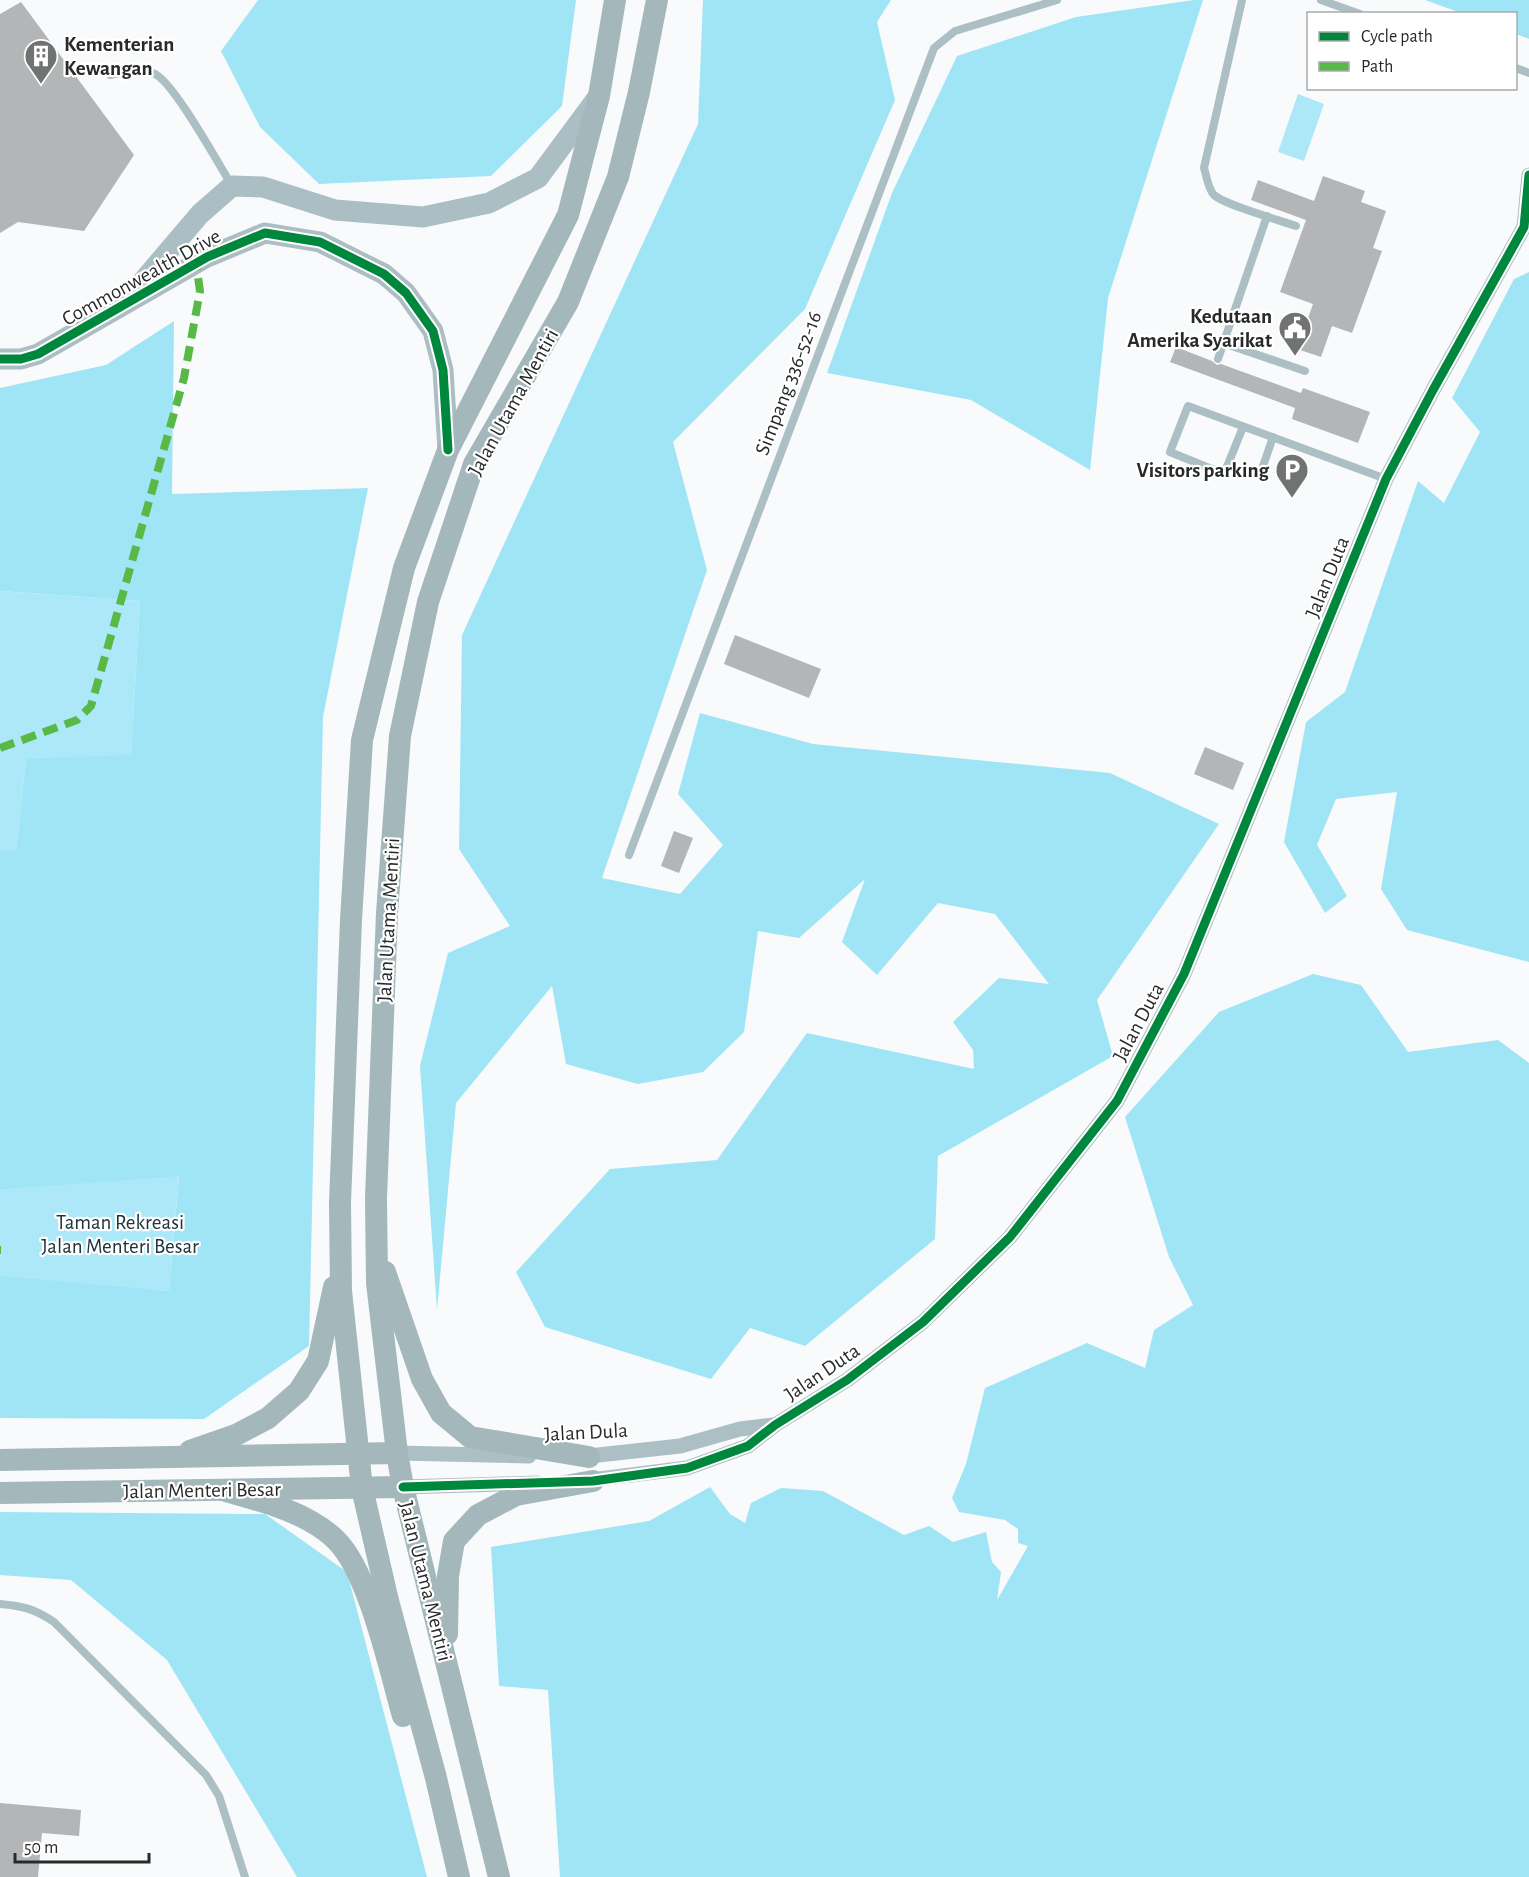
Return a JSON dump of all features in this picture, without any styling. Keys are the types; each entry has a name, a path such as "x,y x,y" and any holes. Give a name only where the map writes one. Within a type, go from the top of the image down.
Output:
{"main road":[{"name":"Jalan Utama Mentiri","path":"458,1877 436,1778 388,1601 362,1488 341,1291 340,1203 351,920 362,740 404,568 448,450 568,215 599,96 615,0"},
{"name":"Jalan Utama Mentiri","path":"499,1877 403,1487 377,1283 376,1198 387,913 400,736 428,602 474,464 568,302 618,177 639,92 657,0"},
{"path":"376,1248 422,1379 441,1413 470,1437 589,1457"},
{"path":"172,1457 236,1435 268,1418 299,1391 318,1361 341,1255"},
{"name":"Jalan Menteri Besar","path":"0,1460 397,1453"},
{"path":"446,1664 448,1576 454,1542 478,1515 516,1495 593,1481"},
{"name":"Jalan Menteri Besar","path":"0,1493 403,1487"},
{"path":"223,1491 278,1507 310,1521 337,1541 360,1575 422,1781 458,1877"}],"street":[{"path":"232,186 263,187 335,210 423,217 489,203 538,178 599,96"},
{"name":"Jalan Duta","path":"403,1487 593,1481 687,1468 748,1446 775,1425 848,1380 923,1322 1010,1237 1117,1101 1184,974 1386,479 1524,227 1529,175"},
{"name":"Commonwealth Drive","path":"122,306 200,214 232,186"},
{"name":"Commonwealth Drive","path":"0,358 21,359 38,354 207,257 266,232 320,242 384,274 406,293 433,331 443,370 448,450"},
{"name":"Jalan Dula","path":"397,1453 589,1457 680,1446 740,1430 775,1425"}],"lane":[{"name":"Simpang 336-52-16","path":"628,855 934,48 955,31 1057,0"},
{"path":"1242,0 1204,168 1214,195 1226,202 1296,225"},
{"path":"1321,0 1354,12"},
{"path":"110,75 138,70 156,74 172,89 232,186"},
{"path":"1218,359 1267,216"},
{"path":"1223,343 1305,372"},
{"path":"1243,427 1224,474 1170,452 1188,406 1386,479"},
{"path":"1262,468 1273,437"},
{"path":"0,1604 25,1606 54,1622 206,1775 219,1796 245,1877"}],"green space":[{"path":"1298,94 1324,104 1304,161 1278,152"},
{"path":"0,591 140,601 131,756 26,758 16,851 0,851"},
{"name":"Taman Rekreasi Jalan Menteri Besar","path":"179,1175 169,1291 0,1280 0,1190"}],"shaded area":[{"path":"258,0 576,0 562,106 491,176 319,184 260,127 221,51"},
{"path":"703,0 891,0 877,22 895,100 805,309 673,442 707,570 602,878 680,894 723,845 678,794 700,713 813,744 1110,773 1219,824 1097,1000 1113,1056 938,1156 935,1239 805,1346 750,1328 711,1379 545,1327 516,1272 610,1169 717,1160 807,1033 974,1069 973,1050 953,1022 999,978 1049,984 995,914 938,903 877,975 842,942 865,879 799,938 758,931 744,1032 703,1072 638,1084 566,1064 552,986 456,1103 437,1310 420,1066 448,953 510,926 459,849 462,635 698,124"},
{"path":"1203,0 1108,298 1090,470 971,400 827,373 892,193 957,56 1076,17"},
{"path":"1425,0 1529,0 1529,39 1517,34 1517,12 1458,12"},
{"path":"1529,272 1529,962 1407,930 1381,889 1397,792 1336,799 1317,845 1347,896 1325,913 1284,842 1306,722 1345,692 1418,481 1444,503 1480,432 1452,398 1514,279"},
{"path":"174,321 172,494 368,488 323,717 309,1346 204,1419 0,1418 0,1276 169,1291 179,1176 0,1190 0,851 16,851 26,758 131,755 140,601 0,591 0,388 106,365"},
{"path":"1313,974 1361,985 1408,1052 1498,1040 1529,1063 1529,1877 560,1877 548,1690 499,1686 491,1547 649,1521 710,1487 730,1514 745,1523 751,1503 781,1488 823,1491 904,1535 929,1526 953,1542 986,1532 992,1562 1001,1572 997,1600 1028,1546 1018,1543 1018,1529 1005,1520 959,1512 952,1498 966,1464 985,1388 1087,1343 1145,1368 1154,1330 1193,1305 1169,1257 1125,1117 1219,1012"},
{"path":"0,1512 265,1514 347,1572 427,1877 297,1877 167,1660 71,1580 0,1575"}],"building":[{"name":"Kementerian Kewangan","path":"21,2 134,155 84,231 18,222 0,233 0,14"},
{"path":"1323,176 1365,191 1361,202 1386,211 1373,248 1382,251 1352,333 1332,326 1321,357 1297,349 1313,304 1280,292 1306,220 1251,200 1258,180 1314,201"},
{"path":"1176,347 1217,365 1221,364 1301,393 1303,388 1370,412 1358,443 1292,419 1295,408 1170,362"},
{"path":"735,635 821,669 809,698 724,664"},
{"path":"1205,747 1244,763 1233,790 1194,774"},
{"path":"674,831 693,838 679,873 661,866"},
{"path":"0,1803 81,1810 79,1836 42,1833 38,1877 0,1877"}],"marked path":[{"path":"0,748 77,720 91,706 184,378 200,291 196,263"}],"cycle path":[{"path":"403,1487 593,1481 687,1468 748,1446 775,1425 847,1380 923,1322 1010,1237 1117,1101 1184,974 1386,479 1524,227 1529,175"},
{"path":"0,359 21,359 38,354 207,257 265,233 320,242 384,274 406,293 433,331 443,370 448,450"}],"place":[{"name":"Kementerian Kewangan","path":"41,85"},
{"name":"Kedutaan Amerika Syarikat","path":"1295,357"},
{"name":"Visitors parking","path":"1292,499"}]}
